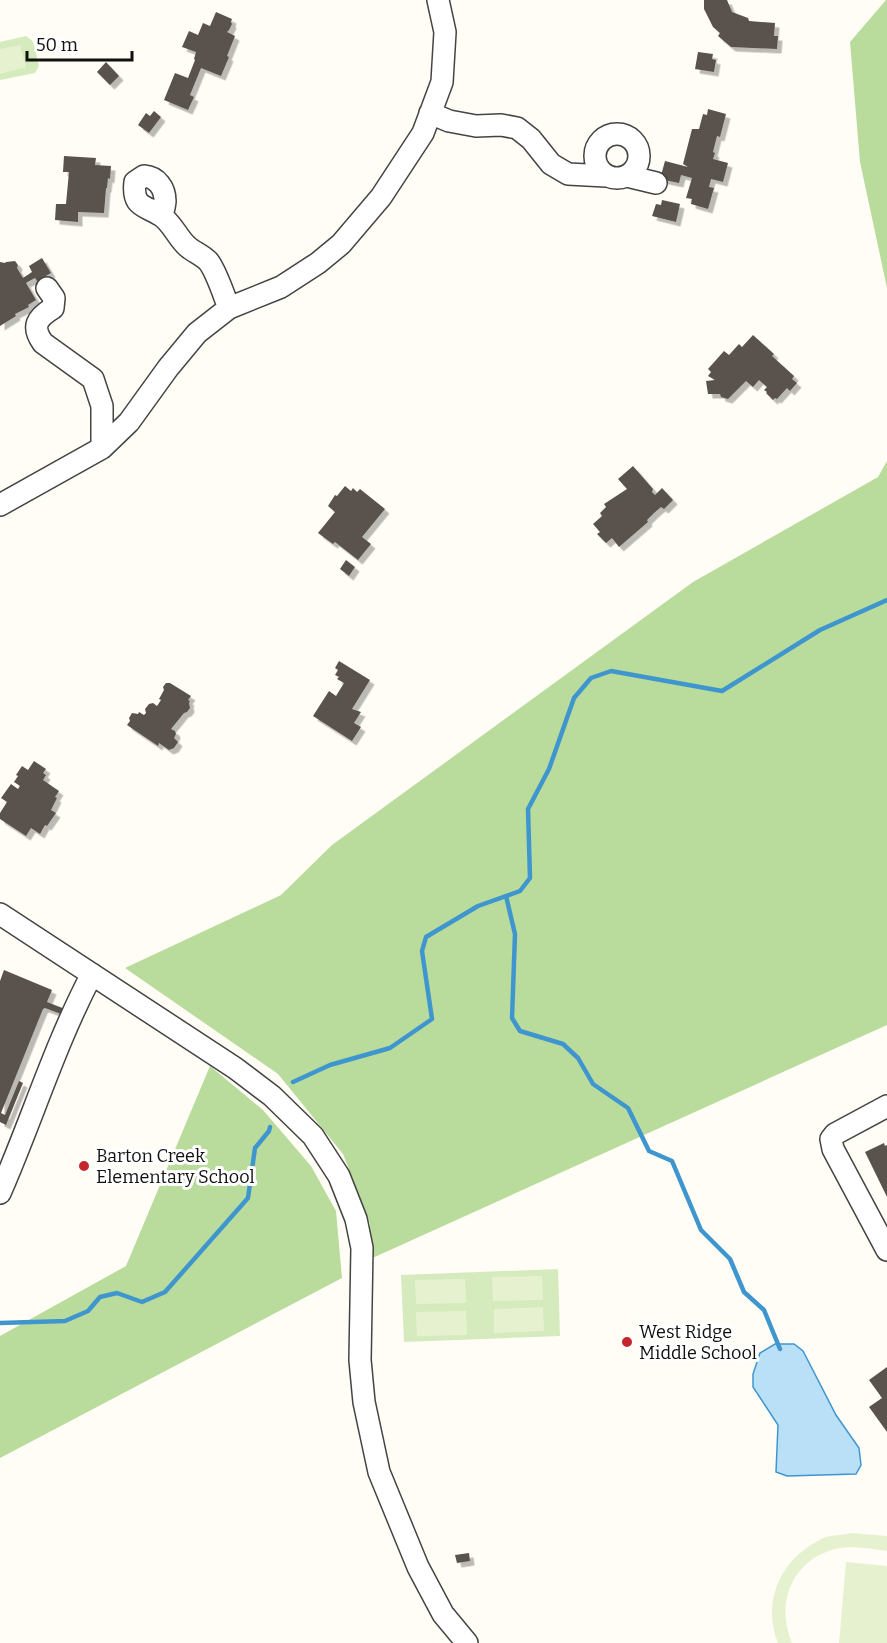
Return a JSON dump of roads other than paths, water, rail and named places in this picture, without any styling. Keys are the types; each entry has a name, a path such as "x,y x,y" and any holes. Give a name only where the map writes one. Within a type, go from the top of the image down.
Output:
{"street":[{"path":"0,505 102,447 129,422 197,333 229,308 281,287 318,263 341,244 381,197 423,132 442,82 445,32 438,0"},
{"path":"430,113 449,122 476,126 501,124 517,128 531,139 551,164 568,174 617,176 656,183"},
{"path":"162,216 188,247 208,262 214,270 229,308"},
{"path":"47,288 54,298 53,308 41,315 36,328 37,336 43,343 93,379 102,406 102,447"},
{"path":"0,914 235,1068 272,1096 313,1136 339,1176 356,1219 362,1248 360,1360 364,1402 379,1472 418,1567 442,1614 467,1643"},
{"path":"0,1193 76,1004 92,974"},
{"path":"887,1106 834,1134 831,1139 833,1149 887,1250"}],"water":[{"path":"775,1344 794,1344 803,1351 836,1415 859,1448 861,1465 856,1474 787,1476 776,1472 778,1425 753,1387 753,1374 760,1353"}],"waterway":[{"path":"293,1082 330,1065 390,1048 432,1019 422,951 426,937 478,906 520,891 530,878 528,809 549,769 574,698 591,678 611,671 722,691 820,630 887,600"},
{"path":"506,896 515,934 512,1018 520,1031 563,1044 578,1058 593,1084 628,1108 649,1151 672,1161 701,1230 730,1259 744,1292 764,1310 780,1349"},
{"path":"0,1323 65,1321 88,1311 100,1297 117,1293 142,1302 165,1292 248,1198 255,1148 270,1127"}],"place":[{"name":"Barton Creek Elementary School","path":"84,1166"},
{"name":"West Ridge Middle School","path":"627,1342"}]}
